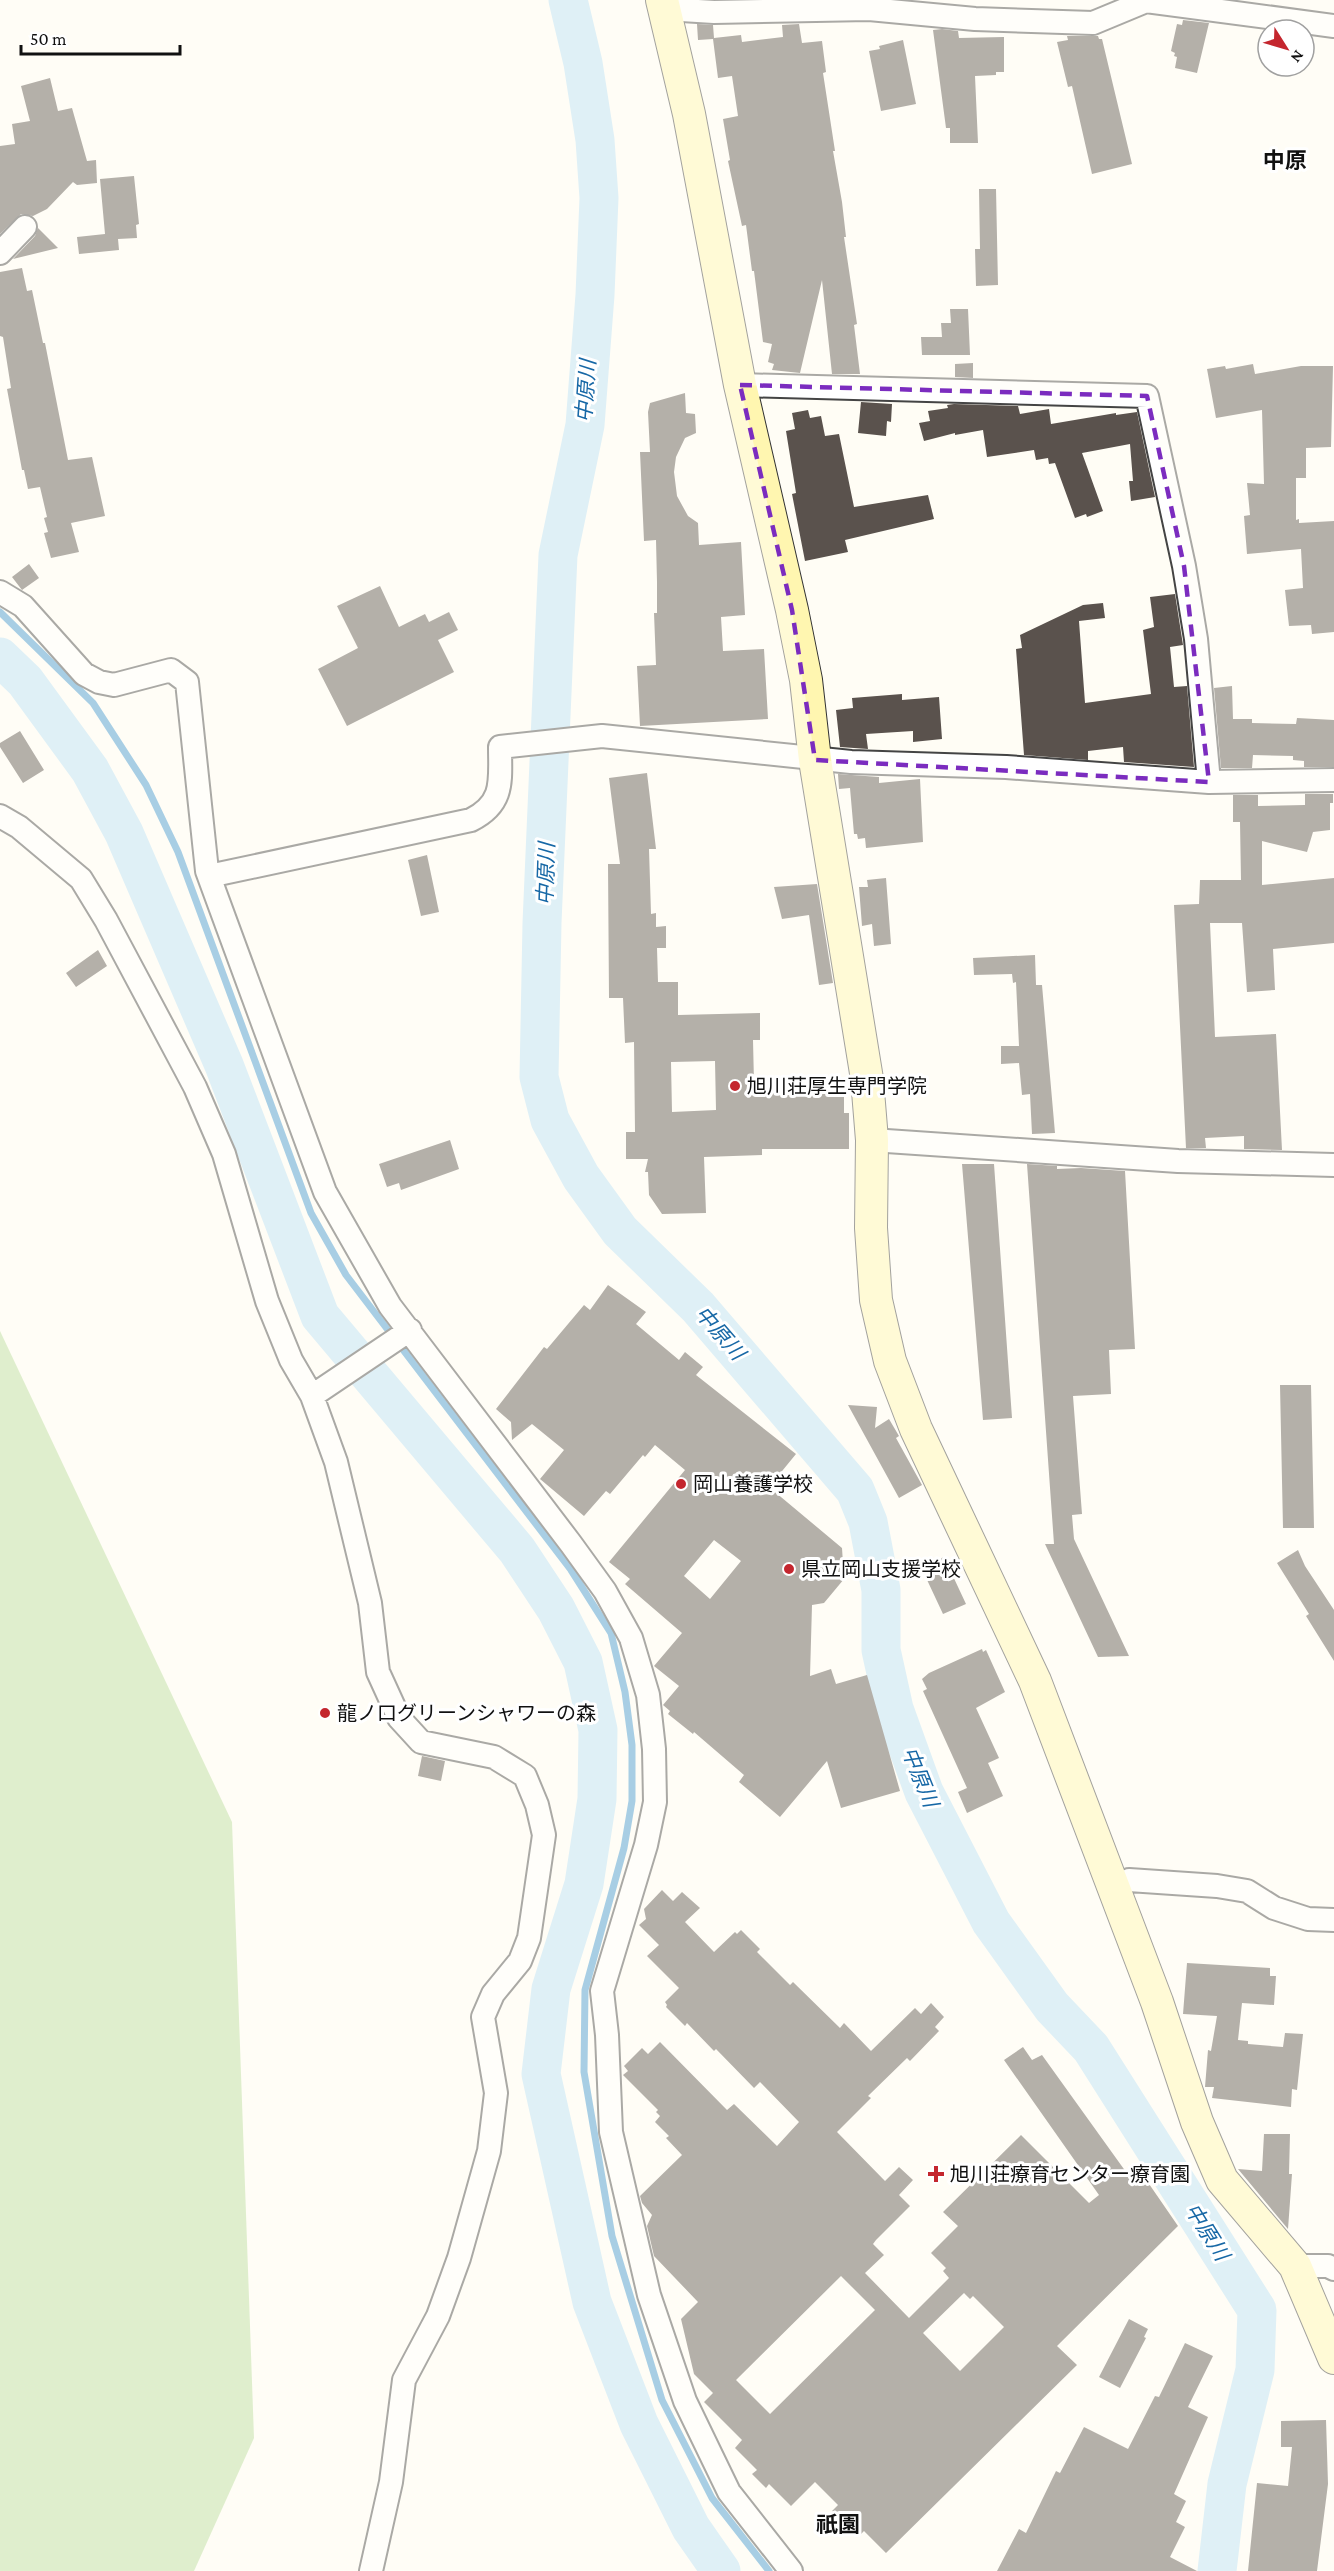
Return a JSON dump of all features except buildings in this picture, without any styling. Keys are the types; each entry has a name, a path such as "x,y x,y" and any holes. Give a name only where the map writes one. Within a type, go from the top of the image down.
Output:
{"street":[{"path":"1334,26 1146,1 1093,23 975,19 869,9 714,12 664,4 688,114 740,385 806,680 815,760 867,1079 872,1140 871,1228 876,1300 890,1361 916,1429 1035,1681 1157,2002 1197,2122 1222,2180 1295,2266 1334,2358"},
{"path":"0,253 25,227"},
{"path":"740,385 1147,396 1184,566 1196,639 1209,782"},
{"path":"0,592 23,606 84,674 99,682 114,685 171,670 187,682 209,876 325,1192 406,1333 571,1544 605,1591 631,1638 648,1695 654,1749 655,1802 646,1845 602,1991 611,2132 649,2295 685,2401 729,2492 791,2571"},
{"path":"209,876 471,820 486,812 500,789 500,747 602,736 815,760 994,767 1209,782 1334,780"},
{"path":"0,816 19,827 81,879 106,920 195,1087 224,1154 267,1301 291,1360 316,1393 336,1462 368,1592 378,1672 399,1718 420,1742 494,1757 525,1776 537,1805 544,1835 529,1938 520,1961 493,1994 483,2017 496,2093 489,2151 459,2258 438,2316 404,2380 391,2482 371,2571"},
{"path":"872,1140 1178,1161 1334,1165"},
{"path":"316,1393 406,1333"},
{"path":"1113,1888 1129,1880 1217,1886 1247,1892 1274,1908 1308,1919 1334,1920"},
{"path":"1295,2266 1334,2268"}],"highlighted area":[{"path":"740,385 1147,396 1184,566 1209,782 815,760 792,610"}],"green space":[{"path":"0,1331 232,1822 254,2438 194,2571 0,2571"}],"waterway":[{"name":"中原川","path":"568,0 583,63 595,140 599,198 595,295 585,425 558,555 542,923 539,1077 550,1120 581,1177 620,1231 698,1307 855,1490 868,1522 881,1590 881,1650 894,1709 924,1792 991,1922 1052,2007 1091,2048 1257,2310 1255,2370 1227,2484 1217,2571"},
{"path":"0,612 93,703 146,785 178,852 311,1213 346,1275 571,1570 611,1633 625,1692 632,1745 632,1801 624,1848 585,1990 584,2072 612,2236 662,2400 712,2498 769,2571"},
{"path":"0,657 25,681 90,770 124,833 224,1065 320,1316 517,1550 556,1609 583,1662 598,1730 597,1799 584,1884 551,1989 541,2074 592,2302 639,2424 691,2528 721,2571"}],"place":[{"name":"旭川荘厚生専門学院","path":"735,1086"},
{"name":"岡山養護学校","path":"681,1484"},
{"name":"県立岡山支援学校","path":"789,1569"},
{"name":"龍ノ口グリーンシャワーの森","path":"325,1713"},
{"name":"旭川荘療育センター療育園","path":"936,2174"}],"district":[{"name":"中原","path":"1285,160"},
{"name":"祇園","path":"838,2524"}]}
